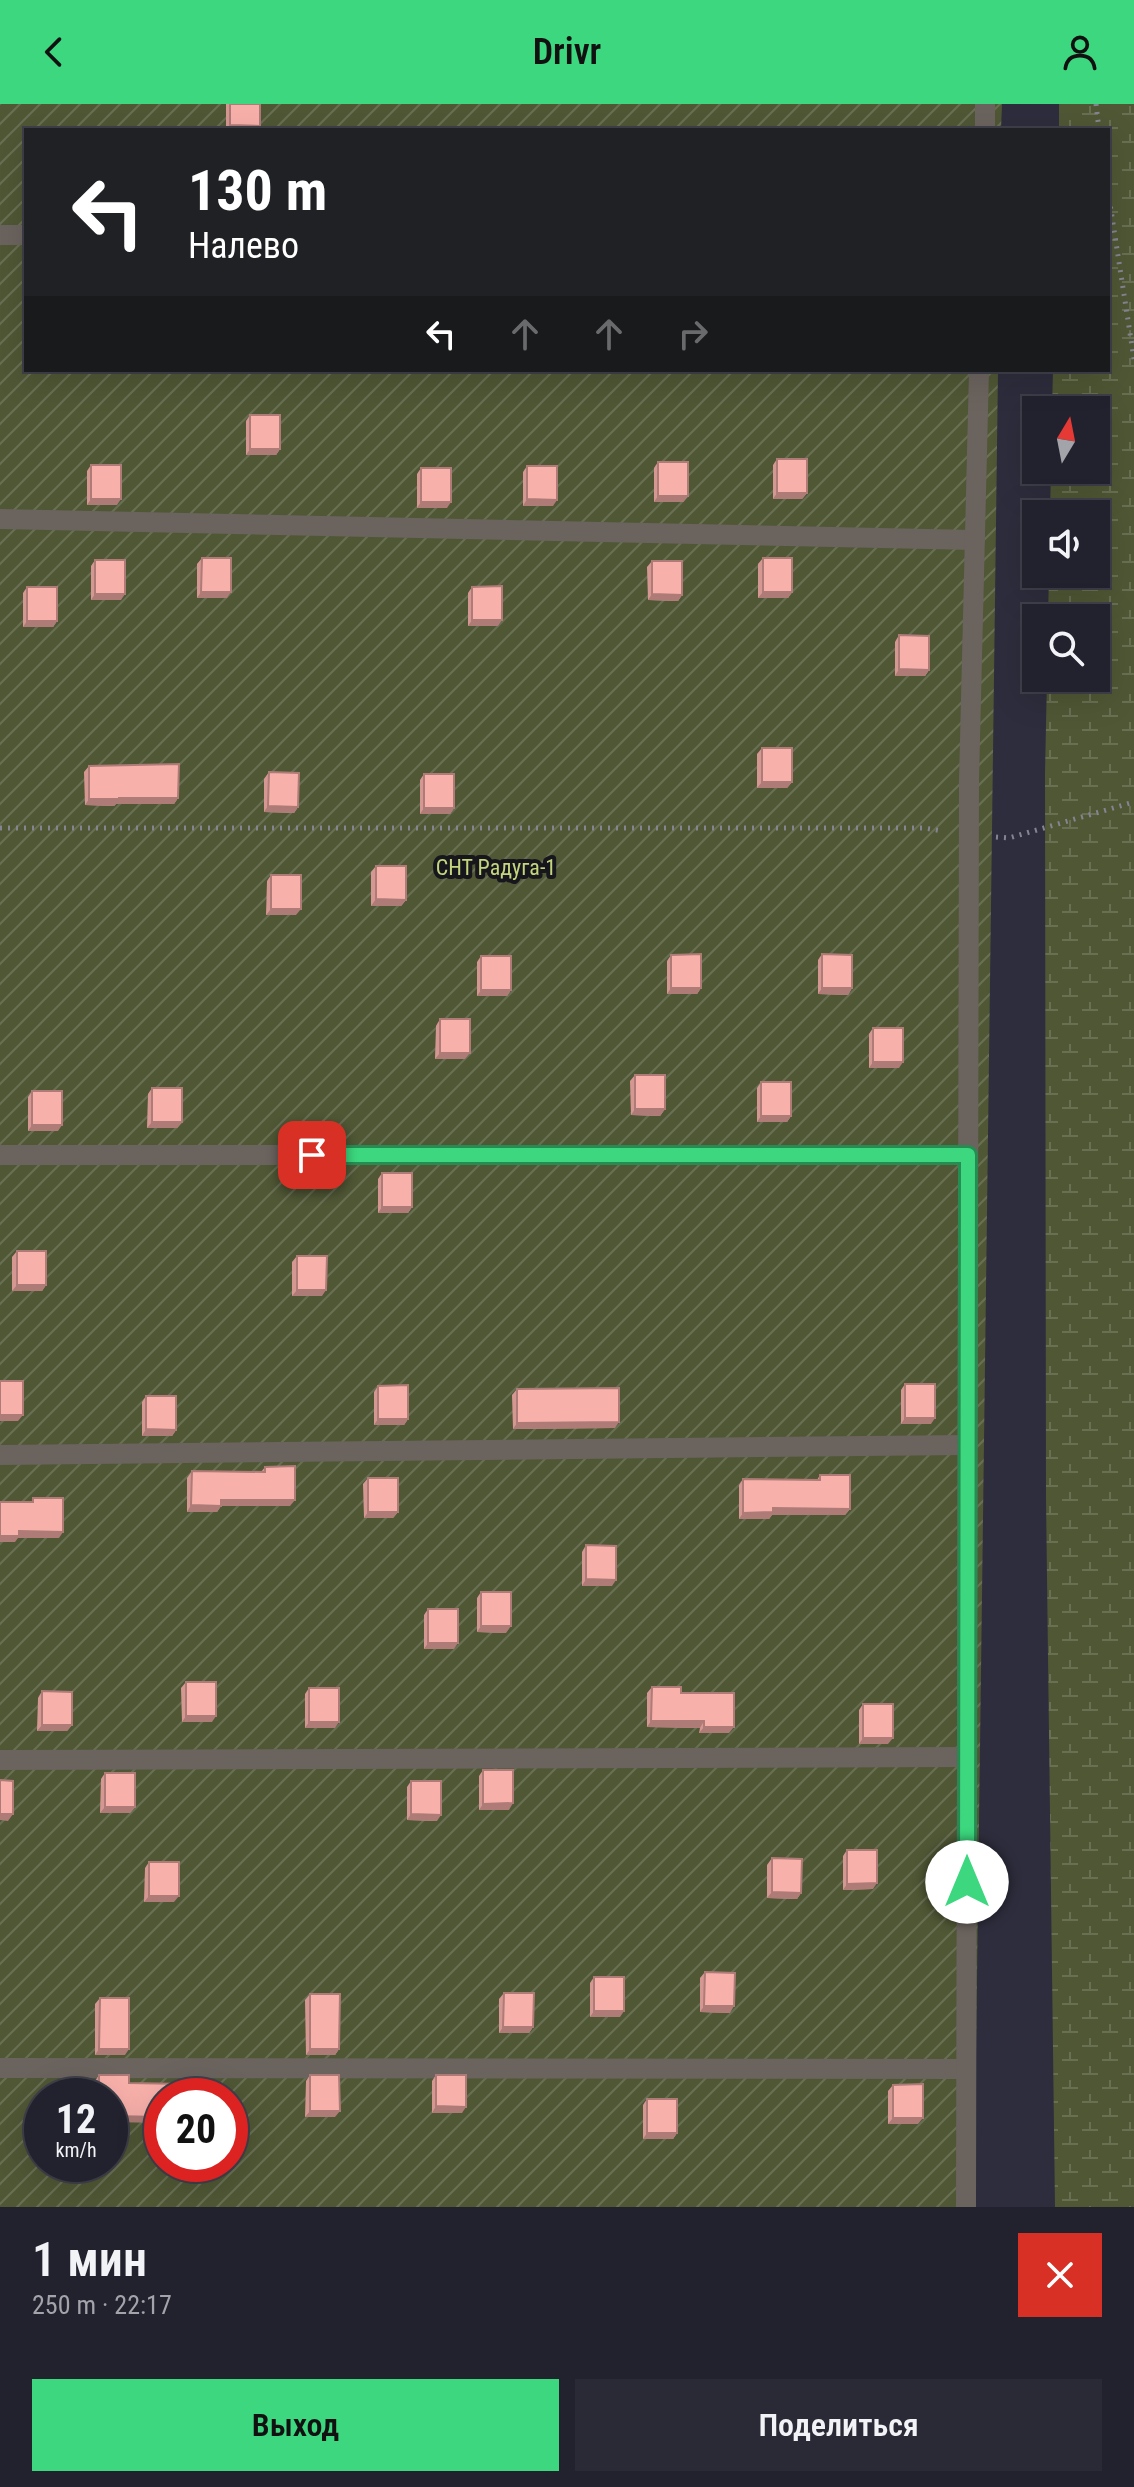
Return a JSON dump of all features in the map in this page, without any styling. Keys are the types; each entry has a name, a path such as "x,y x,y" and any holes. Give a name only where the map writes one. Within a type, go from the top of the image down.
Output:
{"lane":[{"path":"985,104 985,128"},
{"path":"0,235 24,235"},
{"path":"966,2207 969,834 979,372"},
{"path":"0,519 975,540"},
{"path":"0,1155 968,1155"},
{"path":"0,1455 967,1445"},
{"path":"0,1760 967,1757"},
{"path":"0,2068 966,2069"}],"path":[{"path":"1096,104 1099,128"},
{"path":"1110,204 1134,359"},
{"path":"0,828 924,828 1009,838 1134,802"}],"green space":[{"name":"СНТ Радуга-1","path":"0,104 1002,104 1001,128 24,128 24,372 998,372 974,2207 0,2207"},
{"path":"1059,104 1134,104 1134,2207 1055,2207 1046,1498 1047,692 1110,692 1110,604 1048,604 1049,588 1110,588 1110,500 1050,500 1051,484 1110,484 1110,396 1052,396 1053,372 1110,372 1110,128 1059,128"}],"building":[{"path":"230,104 260,104 260,126 230,125"},
{"path":"250,415 280,415 280,449 250,449"},
{"path":"777,459 807,459 807,493 777,493"},
{"path":"658,462 688,462 688,496 658,496"},
{"path":"91,465 121,465 121,499 91,499"},
{"path":"527,466 557,466 557,500 527,499"},
{"path":"421,468 451,468 451,502 421,502"},
{"path":"202,558 231,558 231,592 201,592"},
{"path":"763,558 792,558 792,592 763,592"},
{"path":"95,560 125,560 125,594 95,594"},
{"path":"652,561 682,561 682,595 652,594"},
{"path":"502,586 502,620 472,620 472,587"},
{"path":"27,587 57,587 57,621 27,621"},
{"path":"899,635 929,636 929,670 899,669"},
{"path":"762,748 792,748 792,782 762,782"},
{"path":"179,764 178,798 89,799 89,766"},
{"path":"269,772 299,773 298,807 268,806"},
{"path":"424,774 454,774 454,808 424,808"},
{"path":"376,866 406,866 406,900 376,899"},
{"path":"271,875 301,875 301,909 271,909"},
{"path":"701,954 701,988 671,988 671,955"},
{"path":"822,954 852,955 852,988 822,988"},
{"path":"481,956 511,956 511,990 481,990"},
{"path":"440,1019 470,1019 470,1053 440,1053"},
{"path":"873,1028 903,1028 903,1062 873,1062"},
{"path":"635,1075 665,1075 665,1109 635,1109"},
{"path":"761,1082 791,1082 791,1116 761,1116"},
{"path":"152,1088 182,1088 182,1122 152,1122"},
{"path":"32,1091 62,1091 62,1125 32,1125"},
{"path":"382,1173 412,1173 412,1207 382,1207"},
{"path":"17,1251 46,1251 46,1285 17,1285"},
{"path":"297,1256 327,1256 326,1290 297,1290"},
{"path":"0,1381 23,1381 23,1415 0,1415"},
{"path":"905,1384 935,1384 935,1418 905,1418"},
{"path":"408,1385 408,1419 378,1419 378,1386"},
{"path":"619,1388 619,1422 517,1423 517,1389"},
{"path":"146,1396 176,1396 176,1430 146,1429"},
{"path":"295,1466 295,1500 221,1500 221,1506 191,1505 192,1471 265,1472 265,1467"},
{"path":"820,1475 850,1475 850,1509 773,1508 773,1512 743,1513 743,1479 820,1480"},
{"path":"368,1478 398,1478 398,1512 368,1512"},
{"path":"33,1498 63,1498 63,1532 19,1531 19,1536 0,1536 0,1502 33,1502"},
{"path":"586,1545 616,1546 616,1580 586,1579"},
{"path":"481,1592 511,1592 511,1626 481,1626"},
{"path":"428,1609 458,1609 458,1643 428,1643"},
{"path":"186,1682 216,1682 216,1716 186,1716"},
{"path":"652,1687 681,1687 681,1693 734,1693 734,1727 704,1727 704,1721 651,1721"},
{"path":"309,1688 339,1688 339,1722 309,1722"},
{"path":"42,1691 72,1692 72,1725 42,1725"},
{"path":"863,1704 893,1704 893,1738 863,1738"},
{"path":"483,1770 513,1770 513,1803 483,1804"},
{"path":"105,1773 135,1773 135,1807 105,1807"},
{"path":"0,1780 13,1781 13,1814 0,1814"},
{"path":"411,1781 441,1781 441,1815 411,1814"},
{"path":"847,1850 877,1850 877,1883 847,1884"},
{"path":"772,1858 802,1859 801,1893 772,1892"},
{"path":"149,1862 179,1862 179,1896 149,1896"},
{"path":"705,1972 735,1973 734,2006 704,2006"},
{"path":"594,1977 624,1977 624,2011 594,2011"},
{"path":"504,1993 534,1993 533,2027 503,2027"},
{"path":"310,1994 340,1994 339,2049 310,2049"},
{"path":"100,1998 129,1998 129,2049 99,2049"},
{"path":"99,2075 129,2075 129,2083 144,2083 144,2117 128,2116 128,2078 99,2078"},
{"path":"310,2075 339,2075 340,2111 310,2111"},
{"path":"436,2075 466,2075 466,2107 436,2106"},
{"path":"923,2084 923,2118 893,2118 893,2085"},
{"path":"647,2099 677,2099 677,2133 647,2133"}],"route":[{"path":"312,1155 968,1155 967,1882"}]}
